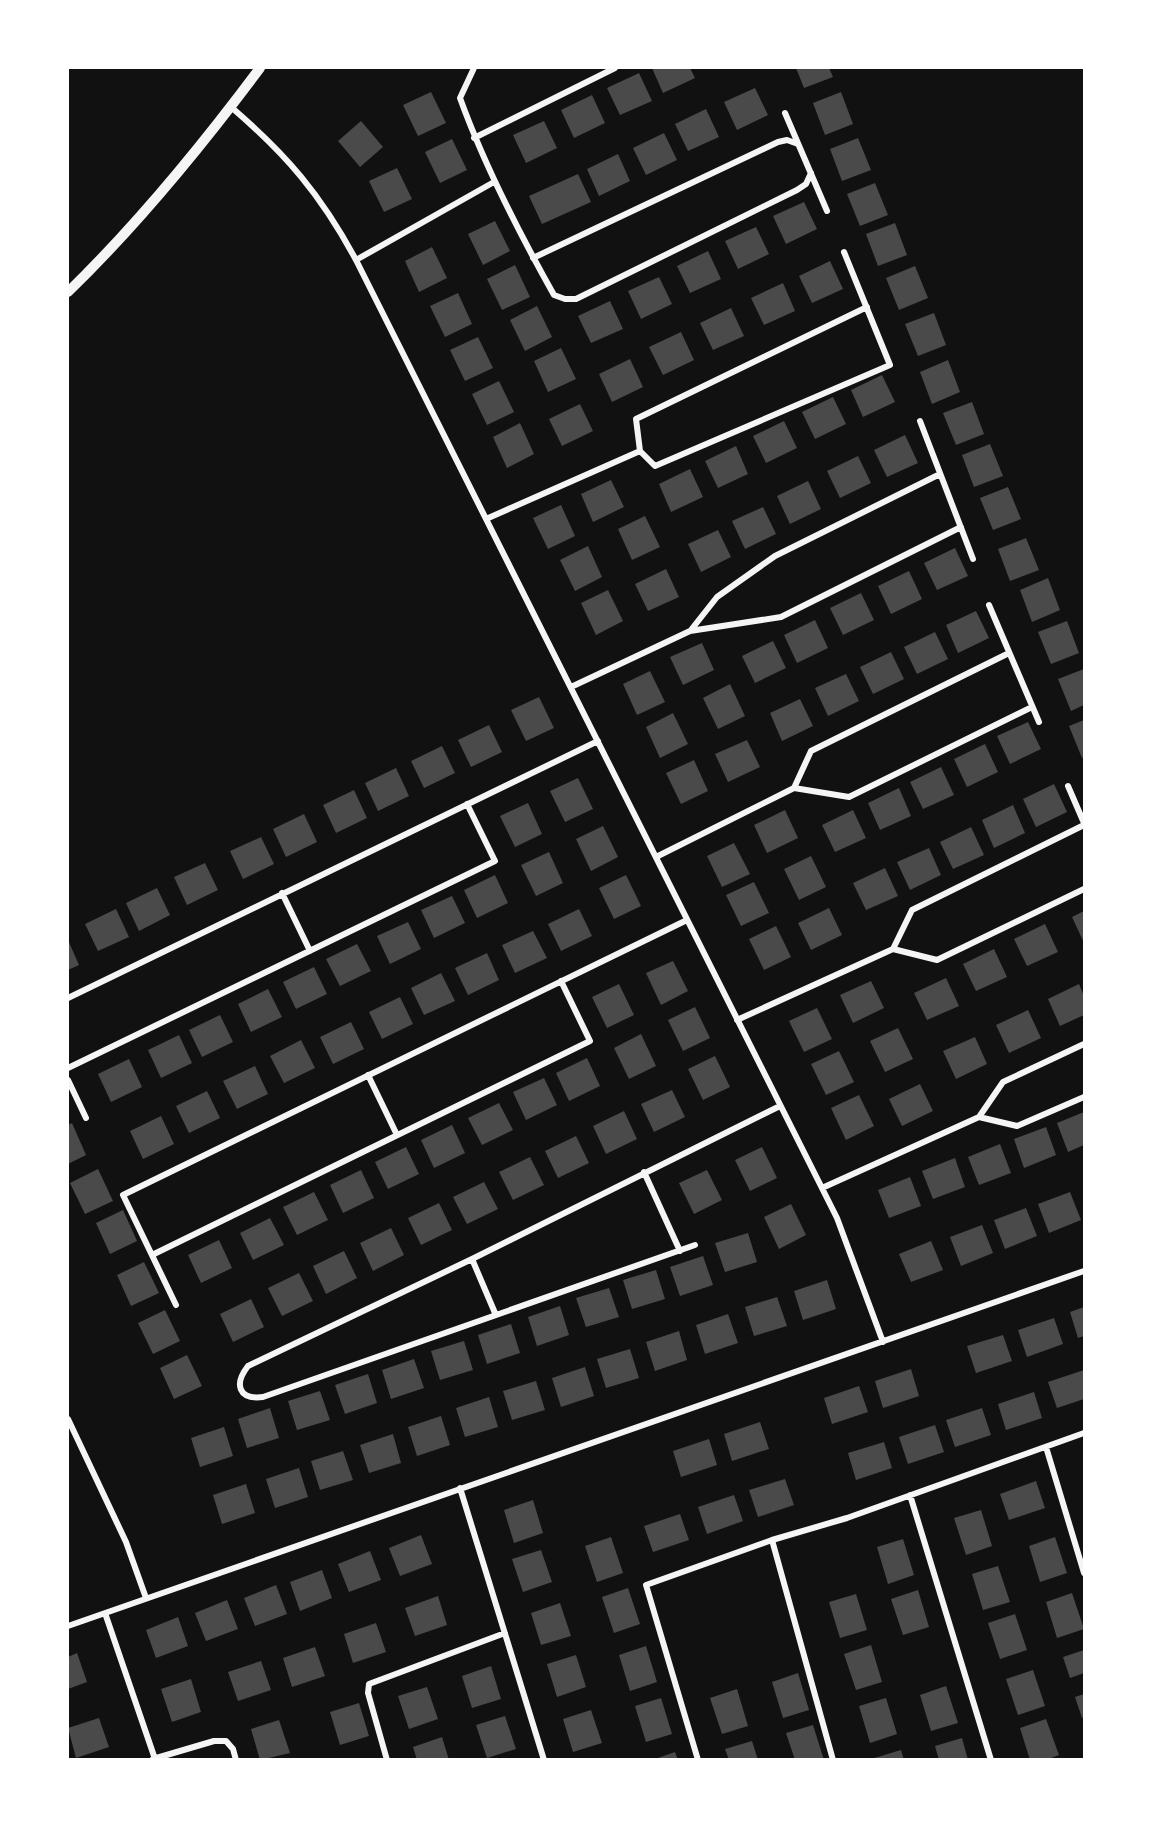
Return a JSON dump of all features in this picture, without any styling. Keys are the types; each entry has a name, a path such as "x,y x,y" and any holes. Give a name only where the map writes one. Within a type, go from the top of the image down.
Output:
{"street":[{"path":"68,292 134,224 231,107 260,68"},
{"path":"474,68 460,98 474,138 533,258 554,295 565,299 576,299 797,190 806,184 811,173"},
{"path":"474,138 615,68"},
{"path":"231,107 279,149 298,171 338,226 356,260 822,1188 853,1258 883,1342"},
{"path":"785,113 827,211"},
{"path":"533,258 778,142 787,140 798,144"},
{"path":"356,260 494,182"},
{"path":"844,252 867,307 890,365 654,466 640,451 636,419 867,307"},
{"path":"920,420 974,559"},
{"path":"486,519 640,451"},
{"path":"690,631 717,597 775,556 940,474"},
{"path":"571,687 690,631 781,617 961,527"},
{"path":"989,605 1038,722"},
{"path":"794,788 811,751 1009,653"},
{"path":"656,857 794,788 849,797 1032,707"},
{"path":"68,998 598,741"},
{"path":"893,949 912,910 1084,824 1068,786"},
{"path":"68,1068 495,861 467,804"},
{"path":"737,1020 893,949 937,960 1084,889"},
{"path":"282,894 310,951"},
{"path":"176,1305 123,1195 687,920"},
{"path":"152,1255 590,1041 561,981"},
{"path":"822,1188 979,1117 1003,1082 1084,1044"},
{"path":"368,1075 397,1135"},
{"path":"68,1080 86,1118"},
{"path":"979,1117 1017,1126 1084,1097"},
{"path":"694,1245 495,1313 263,1397 252,1398 244,1394 239,1384 240,1376 248,1366 472,1259 780,1106"},
{"path":"644,1172 680,1251"},
{"path":"472,1259 495,1313"},
{"path":"68,1626 1084,1271"},
{"path":"68,1419 126,1542 146,1598"},
{"path":"698,1760 646,1585 772,1540 847,1518 1084,1433"},
{"path":"1046,1447 1084,1573"},
{"path":"460,1488 543,1760"},
{"path":"910,1495 991,1760"},
{"path":"772,1540 833,1760"},
{"path":"105,1613 153,1759 214,1741 226,1742 236,1760"},
{"path":"387,1760 368,1693 369,1684 505,1633"}],"building":[{"path":"652,68 690,68 695,78 663,93"},
{"path":"796,68 829,68 833,77 804,88"},
{"path":"639,73 652,101 620,115 607,88"},
{"path":"755,88 768,115 737,130 724,102"},
{"path":"431,92 446,123 418,136 403,105"},
{"path":"841,92 853,124 825,135 813,103"},
{"path":"592,95 605,123 574,138 561,110"},
{"path":"706,109 719,137 688,151 675,124"},
{"path":"361,121 383,147 360,167 338,141"},
{"path":"544,121 557,148 526,163 513,135"},
{"path":"664,133 677,160 646,175 633,148"},
{"path":"858,138 871,170 842,181 830,149"},
{"path":"452,139 467,170 440,183 425,152"},
{"path":"618,154 630,181 599,196 587,169"},
{"path":"397,168 412,199 384,212 369,181"},
{"path":"578,174 591,202 542,224 529,196"},
{"path":"875,183 888,215 860,226 847,194"},
{"path":"804,202 817,229 786,244 773,216"},
{"path":"495,221 510,251 483,265 468,234"},
{"path":"895,223 907,255 878,266 866,234"},
{"path":"756,227 769,254 738,269 725,241"},
{"path":"432,247 447,278 419,292 405,261"},
{"path":"708,251 721,279 690,293 677,266"},
{"path":"830,261 843,289 812,303 799,276"},
{"path":"515,265 530,297 502,310 487,279"},
{"path":"915,266 928,298 899,310 886,278"},
{"path":"659,277 672,304 641,319 628,291"},
{"path":"783,283 795,311 764,325 751,298"},
{"path":"458,293 472,324 445,337 430,306"},
{"path":"610,301 623,329 591,343 578,316"},
{"path":"537,306 552,337 525,351 510,320"},
{"path":"731,308 744,336 713,350 700,323"},
{"path":"934,313 946,345 918,356 905,324"},
{"path":"681,332 694,360 663,375 649,347"},
{"path":"478,337 493,368 465,381 450,350"},
{"path":"561,348 576,379 548,392 534,361"},
{"path":"630,359 643,387 612,402 599,374"},
{"path":"948,360 960,392 932,404 920,372"},
{"path":"882,375 895,402 863,417 851,390"},
{"path":"499,381 514,412 487,425 472,394"},
{"path":"833,397 846,424 815,439 802,412"},
{"path":"972,402 984,434 956,445 943,413"},
{"path":"580,404 593,431 562,446 549,419"},
{"path":"784,421 797,448 766,463 753,436"},
{"path":"520,423 534,454 507,468 493,437"},
{"path":"905,435 918,463 887,477 874,450"},
{"path":"990,444 1003,476 974,487 962,455"},
{"path":"736,446 748,474 718,488 705,461"},
{"path":"858,456 871,483 840,498 827,471"},
{"path":"690,469 703,497 671,512 659,484"},
{"path":"611,480 624,507 593,522 581,494"},
{"path":"808,481 821,509 790,524 777,496"},
{"path":"1008,487 1021,519 993,530 980,498"},
{"path":"561,505 575,536 548,549 533,518"},
{"path":"763,507 776,534 745,549 732,521"},
{"path":"645,516 660,547 632,560 618,529"},
{"path":"718,530 731,557 701,572 688,544"},
{"path":"1026,538 1039,570 1010,581 998,549"},
{"path":"588,546 602,577 575,591 560,560"},
{"path":"955,548 968,576 937,590 924,563"},
{"path":"666,569 679,597 648,611 635,584"},
{"path":"909,571 922,599 891,614 878,586"},
{"path":"1048,578 1060,610 1032,622 1020,590"},
{"path":"608,590 623,621 596,635 581,603"},
{"path":"861,593 874,620 843,635 830,608"},
{"path":"976,611 989,638 958,653 946,625"},
{"path":"815,620 828,648 797,663 784,635"},
{"path":"1067,621 1079,653 1051,664 1038,632"},
{"path":"935,632 948,659 917,674 904,647"},
{"path":"773,641 786,668 755,683 742,656"},
{"path":"702,643 714,670 683,685 670,657"},
{"path":"891,652 904,679 873,694 860,667"},
{"path":"1084,669 1084,705 1071,711 1058,679"},
{"path":"650,671 665,702 637,715 623,684"},
{"path":"846,674 859,701 828,716 815,688"},
{"path":"730,684 745,716 718,729 703,698"},
{"path":"539,697 554,728 526,741 511,710"},
{"path":"800,699 813,726 782,741 770,713"},
{"path":"673,713 688,744 660,758 646,727"},
{"path":"1084,720 1084,757 1082,758 1069,726"},
{"path":"1028,722 1041,749 1010,764 997,736"},
{"path":"489,725 502,752 471,767 458,740"},
{"path":"747,740 760,767 728,782 715,754"},
{"path":"985,744 998,772 967,787 954,759"},
{"path":"442,746 455,773 424,788 411,761"},
{"path":"694,760 708,791 681,804 666,773"},
{"path":"941,767 954,795 923,809 910,782"},
{"path":"396,768 409,796 378,811 365,783"},
{"path":"578,778 593,809 565,822 550,791"},
{"path":"1054,784 1067,812 1036,827 1023,799"},
{"path":"899,788 911,816 880,830 868,803"},
{"path":"354,790 367,818 336,833 323,805"},
{"path":"528,803 542,834 515,847 500,816"},
{"path":"1013,805 1025,833 994,848 982,820"},
{"path":"785,810 798,838 767,853 754,825"},
{"path":"853,810 866,838 835,852 822,825"},
{"path":"304,814 317,842 286,857 273,829"},
{"path":"603,826 618,857 591,871 576,839"},
{"path":"971,827 984,855 953,869 940,842"},
{"path":"261,837 274,864 243,879 230,851"},
{"path":"734,843 750,874 722,887 707,856"},
{"path":"929,848 941,875 910,890 897,862"},
{"path":"549,852 563,883 536,896 521,865"},
{"path":"811,856 826,887 799,900 784,869"},
{"path":"205,863 218,890 187,905 174,877"},
{"path":"885,868 898,896 866,910 853,883"},
{"path":"495,875 508,903 477,918 464,890"},
{"path":"626,875 641,906 614,919 599,888"},
{"path":"754,882 769,913 741,926 726,895"},
{"path":"157,888 170,915 139,931 126,903"},
{"path":"452,896 465,923 434,938 421,910"},
{"path":"829,908 842,935 811,950 798,923"},
{"path":"116,909 129,937 98,951 85,924"},
{"path":"579,909 592,936 561,951 548,924"},
{"path":"1084,911 1084,943 1072,917"},
{"path":"408,922 421,949 390,964 377,936"},
{"path":"1045,924 1058,952 1027,966 1014,939"},
{"path":"776,926 791,957 764,970 749,939"},
{"path":"533,931 547,958 515,973 502,945"},
{"path":"68,940 79,965 68,970"},
{"path":"357,944 371,971 340,986 326,959"},
{"path":"994,949 1007,977 976,991 963,964"},
{"path":"487,953 499,980 468,995 455,968"},
{"path":"673,961 688,991 661,1005 646,973"},
{"path":"314,967 327,994 296,1009 283,982"},
{"path":"441,973 455,1001 424,1015 411,988"},
{"path":"946,978 959,1006 927,1020 914,993"},
{"path":"871,981 884,1008 853,1023 840,995"},
{"path":"619,984 634,1015 607,1028 592,997"},
{"path":"1079,984 1084,996 1084,1015 1060,1026 1048,999"},
{"path":"268,989 282,1017 251,1032 238,1004"},
{"path":"400,997 413,1024 382,1039 369,1012"},
{"path":"695,1007 710,1038 683,1051 668,1020"},
{"path":"817,1008 832,1039 804,1052 789,1021"},
{"path":"1028,1010 1041,1038 1009,1053 996,1025"},
{"path":"220,1015 233,1042 202,1057 189,1030"},
{"path":"351,1022 364,1049 333,1064 320,1037"},
{"path":"898,1028 913,1059 885,1072 870,1041"},
{"path":"641,1034 656,1066 629,1079 614,1048"},
{"path":"179,1035 192,1063 161,1078 148,1050"},
{"path":"975,1037 987,1064 956,1079 943,1051"},
{"path":"301,1040 315,1068 284,1083 270,1056"},
{"path":"839,1051 854,1082 826,1095 811,1064"},
{"path":"715,1056 730,1087 703,1100 688,1069"},
{"path":"587,1058 600,1086 569,1101 556,1073"},
{"path":"129,1059 142,1087 111,1102 98,1074"},
{"path":"255,1066 268,1094 237,1109 223,1081"},
{"path":"544,1078 557,1105 526,1120 513,1092"},
{"path":"920,1084 933,1111 902,1126 889,1099"},
{"path":"672,1090 685,1117 654,1132 641,1104"},
{"path":"207,1091 220,1118 189,1133 176,1106"},
{"path":"859,1095 874,1126 846,1140 831,1108"},
{"path":"499,1103 513,1130 482,1145 468,1118"},
{"path":"624,1111 637,1139 606,1154 593,1126"},
{"path":"1084,1112 1084,1145 1068,1152 1057,1123"},
{"path":"161,1116 174,1144 143,1159 130,1131"},
{"path":"72,1123 86,1155 68,1164 68,1125"},
{"path":"452,1125 465,1153 434,1168 421,1140"},
{"path":"1046,1127 1056,1155 1024,1168 1014,1139"},
{"path":"576,1136 589,1163 558,1178 545,1151"},
{"path":"1000,1144 1011,1173 979,1185 968,1157"},
{"path":"406,1147 419,1174 388,1189 375,1162"},
{"path":"762,1147 777,1178 750,1191 735,1160"},
{"path":"530,1157 544,1185 513,1200 499,1172"},
{"path":"955,1158 965,1187 933,1199 922,1171"},
{"path":"98,1169 113,1201 85,1214 70,1183"},
{"path":"361,1170 374,1198 343,1213 330,1185"},
{"path":"707,1170 722,1200 694,1214 679,1183"},
{"path":"910,1177 921,1206 889,1218 878,1190"},
{"path":"484,1182 498,1209 467,1224 453,1197"},
{"path":"314,1192 328,1220 297,1235 283,1207"},
{"path":"1070,1192 1081,1220 1049,1233 1038,1204"},
{"path":"439,1203 452,1230 421,1245 408,1218"},
{"path":"791,1204 806,1235 779,1249 764,1217"},
{"path":"1026,1208 1037,1236 1005,1249 994,1220"},
{"path":"123,1210 137,1241 110,1254 96,1223"},
{"path":"270,1218 284,1245 253,1260 240,1233"},
{"path":"982,1225 993,1253 961,1266 950,1237"},
{"path":"391,1228 404,1255 373,1271 360,1243"},
{"path":"748,1233 757,1262 725,1272 715,1243"},
{"path":"219,1240 232,1268 201,1283 188,1255"},
{"path":"931,1241 943,1270 911,1282 899,1254"},
{"path":"344,1251 357,1278 326,1294 313,1266"},
{"path":"703,1256 713,1285 680,1296 670,1267"},
{"path":"144,1262 159,1293 131,1306 117,1275"},
{"path":"656,1270 665,1299 632,1309 623,1280"},
{"path":"299,1273 313,1301 282,1316 268,1288"},
{"path":"827,1280 836,1309 803,1320 794,1291"},
{"path":"609,1288 619,1317 586,1327 576,1298"},
{"path":"777,1297 787,1326 754,1336 745,1307"},
{"path":"251,1299 264,1327 233,1342 220,1314"},
{"path":"560,1306 569,1335 537,1346 528,1317"},
{"path":"1084,1307 1084,1336 1078,1338 1070,1312"},
{"path":"165,1310 180,1341 153,1354 138,1323"},
{"path":"728,1314 738,1343 705,1354 696,1325"},
{"path":"1054,1318 1063,1344 1027,1357 1018,1330"},
{"path":"511,1324 520,1353 487,1364 478,1335"},
{"path":"679,1331 687,1360 655,1371 646,1342"},
{"path":"1003,1335 1012,1361 976,1373 967,1346"},
{"path":"464,1341 473,1370 440,1380 431,1351"},
{"path":"630,1349 639,1378 606,1388 597,1359"},
{"path":"187,1355 202,1386 174,1399 160,1368"},
{"path":"414,1359 424,1388 391,1399 382,1370"},
{"path":"585,1367 594,1396 561,1407 552,1378"},
{"path":"911,1369 919,1396 883,1408 875,1381"},
{"path":"1084,1370 1084,1399 1057,1408 1048,1382"},
{"path":"368,1374 377,1403 345,1414 335,1385"},
{"path":"536,1381 545,1410 512,1420 503,1391"},
{"path":"859,1386 868,1412 832,1424 824,1398"},
{"path":"320,1391 330,1420 297,1430 288,1401"},
{"path":"1034,1392 1042,1418 1006,1430 998,1404"},
{"path":"489,1397 498,1427 465,1437 456,1408"},
{"path":"270,1408 279,1438 247,1448 238,1419"},
{"path":"982,1408 991,1435 955,1447 946,1420"},
{"path":"441,1416 450,1445 417,1456 408,1427"},
{"path":"760,1422 769,1449 732,1461 724,1434"},
{"path":"935,1425 944,1452 908,1464 899,1437"},
{"path":"224,1427 233,1456 200,1467 191,1438"},
{"path":"393,1434 401,1463 369,1473 360,1445"},
{"path":"709,1439 717,1465 681,1477 673,1451"},
{"path":"884,1442 892,1468 856,1480 848,1453"},
{"path":"343,1451 353,1480 320,1490 311,1461"},
{"path":"299,1468 308,1497 275,1508 266,1479"},
{"path":"785,1479 794,1505 758,1517 749,1490"},
{"path":"1036,1481 1045,1508 1009,1520 1000,1494"},
{"path":"246,1484 255,1513 222,1524 213,1495"},
{"path":"734,1495 743,1521 707,1534 698,1507"},
{"path":"533,1500 543,1533 514,1543 504,1510"},
{"path":"981,1510 992,1546 966,1555 954,1518"},
{"path":"680,1514 689,1540 653,1552 644,1526"},
{"path":"421,1535 432,1564 400,1576 389,1548"},
{"path":"611,1537 623,1573 597,1582 585,1546"},
{"path":"1055,1537 1067,1573 1040,1582 1029,1546"},
{"path":"903,1539 914,1575 888,1584 877,1547"},
{"path":"541,1550 552,1582 523,1592 512,1559"},
{"path":"370,1551 381,1580 349,1592 338,1564"},
{"path":"998,1566 1010,1602 983,1610 972,1574"},
{"path":"322,1570 332,1598 300,1611 290,1582"},
{"path":"276,1585 287,1614 255,1626 244,1598"},
{"path":"628,1588 640,1624 614,1633 602,1597"},
{"path":"918,1590 929,1627 903,1635 891,1599"},
{"path":"1072,1593 1084,1629 1057,1638 1046,1602"},
{"path":"856,1594 867,1630 840,1638 829,1602"},
{"path":"438,1596 447,1625 415,1636 405,1608"},
{"path":"227,1600 238,1629 206,1641 195,1613"},
{"path":"560,1603 571,1636 541,1645 531,1613"},
{"path":"1015,1614 1027,1650 1000,1659 988,1623"},
{"path":"178,1617 188,1646 156,1658 146,1630"},
{"path":"376,1623 386,1652 353,1663 344,1634"},
{"path":"871,1645 882,1682 856,1690 844,1654"},
{"path":"646,1646 657,1682 630,1691 619,1655"},
{"path":"315,1647 325,1676 292,1687 283,1658"},
{"path":"1084,1650 1084,1673 1070,1678 1063,1657"},
{"path":"77,1653 87,1682 68,1689 68,1657"},
{"path":"576,1655 586,1687 557,1697 547,1664"},
{"path":"261,1661 271,1690 238,1701 228,1672"},
{"path":"491,1666 501,1699 472,1708 462,1676"},
{"path":"1033,1670 1045,1706 1018,1715 1006,1679"},
{"path":"798,1673 809,1710 783,1718 772,1682"},
{"path":"191,1679 201,1712 172,1722 161,1689"},
{"path":"946,1686 958,1723 931,1731 920,1695"},
{"path":"427,1687 438,1719 409,1729 398,1696"},
{"path":"737,1689 748,1726 722,1734 710,1698"},
{"path":"1084,1694 1084,1717 1082,1718 1075,1697"},
{"path":"661,1698 672,1734 646,1742 635,1706"},
{"path":"886,1698 897,1734 870,1743 859,1706"},
{"path":"359,1703 369,1736 340,1745 330,1712"},
{"path":"591,1710 602,1743 573,1752 563,1719"},
{"path":"505,1716 516,1749 487,1758 476,1725"},
{"path":"99,1718 109,1747 76,1758 68,1728"},
{"path":"1046,1719 1059,1755 1046,1760 1030,1760 1020,1728"},
{"path":"279,1720 290,1753 260,1760 251,1729"},
{"path":"813,1725 824,1760 795,1760 786,1733"},
{"path":"442,1737 449,1760 417,1760 413,1747"},
{"path":"962,1738 968,1760 939,1760 935,1746"},
{"path":"752,1741 758,1760 729,1760 725,1749"},
{"path":"901,1750 904,1760 871,1760 871,1759"},
{"path":"675,1752 678,1760 655,1760 655,1759"}]}
